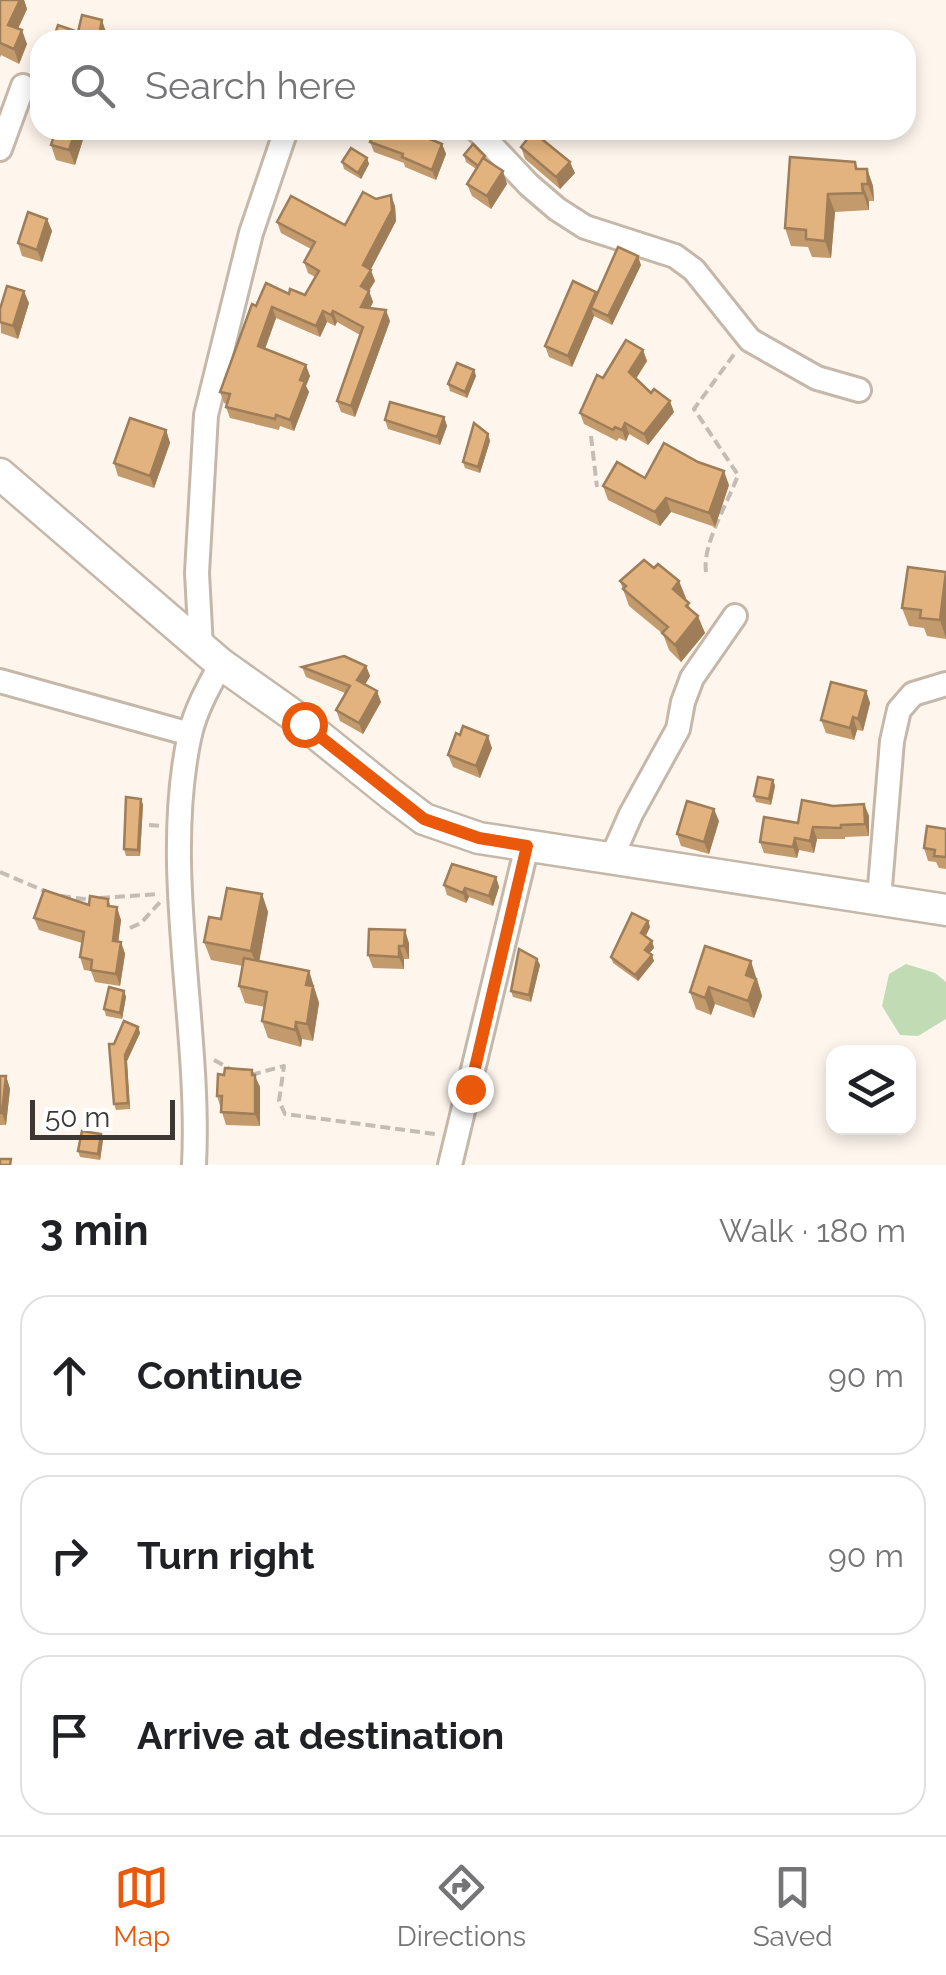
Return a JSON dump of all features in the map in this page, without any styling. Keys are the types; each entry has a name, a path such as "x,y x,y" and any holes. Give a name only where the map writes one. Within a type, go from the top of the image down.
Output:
{"street":[{"path":"0,150 23,86"},
{"path":"194,1165 193,1048 180,893 190,734 204,694 211,655 197,573 206,414 250,233 283,140"},
{"path":"486,140 529,185 585,227 676,256 694,270 750,340 816,378 859,390"},
{"path":"0,474 211,655 424,819 479,838 946,910"},
{"path":"612,857 630,814 678,729 692,678 735,616"},
{"path":"0,681 190,734"},
{"path":"879,899 892,741 899,710 913,694 946,684"},
{"path":"450,1165 527,846"}],"path":[{"path":"706,572 704,560 710,541 738,476 694,409 732,356 750,340"},
{"path":"590,436 597,488"},
{"path":"0,872 54,895 82,901 168,894 130,928"},
{"path":"193,1048 230,1069 252,1076 284,1066 280,1101 285,1114 438,1134 459,1130"}],"green space":[{"path":"906,964 935,973 946,982 946,1019 918,1036 900,1035 882,1006 889,974"}],"building":[{"path":"0,0 20,0 8,25 22,30 14,49 0,43"},
{"path":"82,15 102,20 100,30 78,30"},
{"path":"53,140 72,140 69,150 51,145"},
{"path":"432,140 442,144 432,170 370,142"},
{"path":"527,140 543,140 570,162 556,177 521,147"},
{"path":"473,144 485,156 478,166 464,155"},
{"path":"351,148 367,158 358,173 342,162"},
{"path":"790,157 855,162 856,169 867,169 868,184 862,184 863,193 828,194 825,241 806,239 806,230 785,228"},
{"path":"483,158 503,171 487,196 467,184"},
{"path":"363,192 376,199 391,195 392,210 363,265 371,270 361,286 369,291 361,307 386,310 351,406 337,401 363,327 333,311 331,315 323,311 316,326 272,307 258,346 306,365 300,380 305,381 290,420 226,407 230,394 220,392 252,304 256,306 266,283 289,294 290,289 305,295 319,271 304,262 315,242 277,222 291,196 345,225"},
{"path":"28,212 47,219 37,250 18,243"},
{"path":"618,247 638,256 608,316 591,308"},
{"path":"573,281 596,292 568,356 545,346"},
{"path":"7,286 24,291 13,326 0,322"},
{"path":"626,340 643,350 629,372 651,393 654,389 670,401 644,434 625,423 622,430 613,430 580,413 597,375 603,378"},
{"path":"457,363 474,370 465,392 448,384"},
{"path":"390,402 444,417 437,437 385,420"},
{"path":"130,418 166,430 150,476 114,463"},
{"path":"474,423 488,434 478,467 463,462"},
{"path":"664,443 724,471 709,513 666,498 655,512 603,486 617,462 645,478"},
{"path":"644,560 654,568 658,564 679,581 673,589 698,616 675,645 662,633 668,627 623,589 626,586 620,581"},
{"path":"908,567 946,572 940,620 920,618 921,610 902,608"},
{"path":"344,656 366,666 357,680 377,691 359,723 336,710 350,686 302,667"},
{"path":"831,682 866,691 858,719 853,717 850,728 821,720"},
{"path":"463,726 488,736 476,766 448,755 456,733 460,735"},
{"path":"758,777 773,780 769,799 754,796"},
{"path":"126,797 141,799 138,850 124,849"},
{"path":"802,800 833,806 864,804 865,824 813,827 810,841 795,838 793,847 760,842 764,817 798,823"},
{"path":"687,801 714,809 704,842 677,834"},
{"path":"927,826 946,829 946,857 934,856 935,850 924,848"},
{"path":"452,864 496,877 489,896 465,888 463,893 444,885"},
{"path":"227,888 262,894 251,951 204,942 209,917 221,919"},
{"path":"44,890 89,905 90,896 108,899 108,906 117,907 113,941 121,942 116,974 91,970 92,960 80,957 84,932 34,918"},
{"path":"632,913 648,921 641,933 652,941 645,950 652,955 635,975 611,957"},
{"path":"369,929 405,930 399,957 368,955"},
{"path":"705,946 751,961 746,975 756,979 748,1001 709,987 705,998 690,992"},
{"path":"519,949 537,959 529,995 511,991"},
{"path":"244,958 309,971 306,985 313,986 307,1024 296,1022 295,1030 262,1021 267,992 239,986"},
{"path":"109,987 124,991 120,1013 104,1009"},
{"path":"124,1021 138,1027 125,1055 128,1103 114,1104 109,1044 114,1044"},
{"path":"225,1068 252,1070 255,1114 221,1112 218,1074 224,1075"},
{"path":"0,1076 6,1076 2,1113 0,1113"},
{"path":"82,1131 101,1134 98,1154 78,1151"},
{"path":"0,1159 11,1159 10,1165 0,1165"}],"route":[{"path":"304,724 424,819 479,838 527,846 470,1089"}]}
